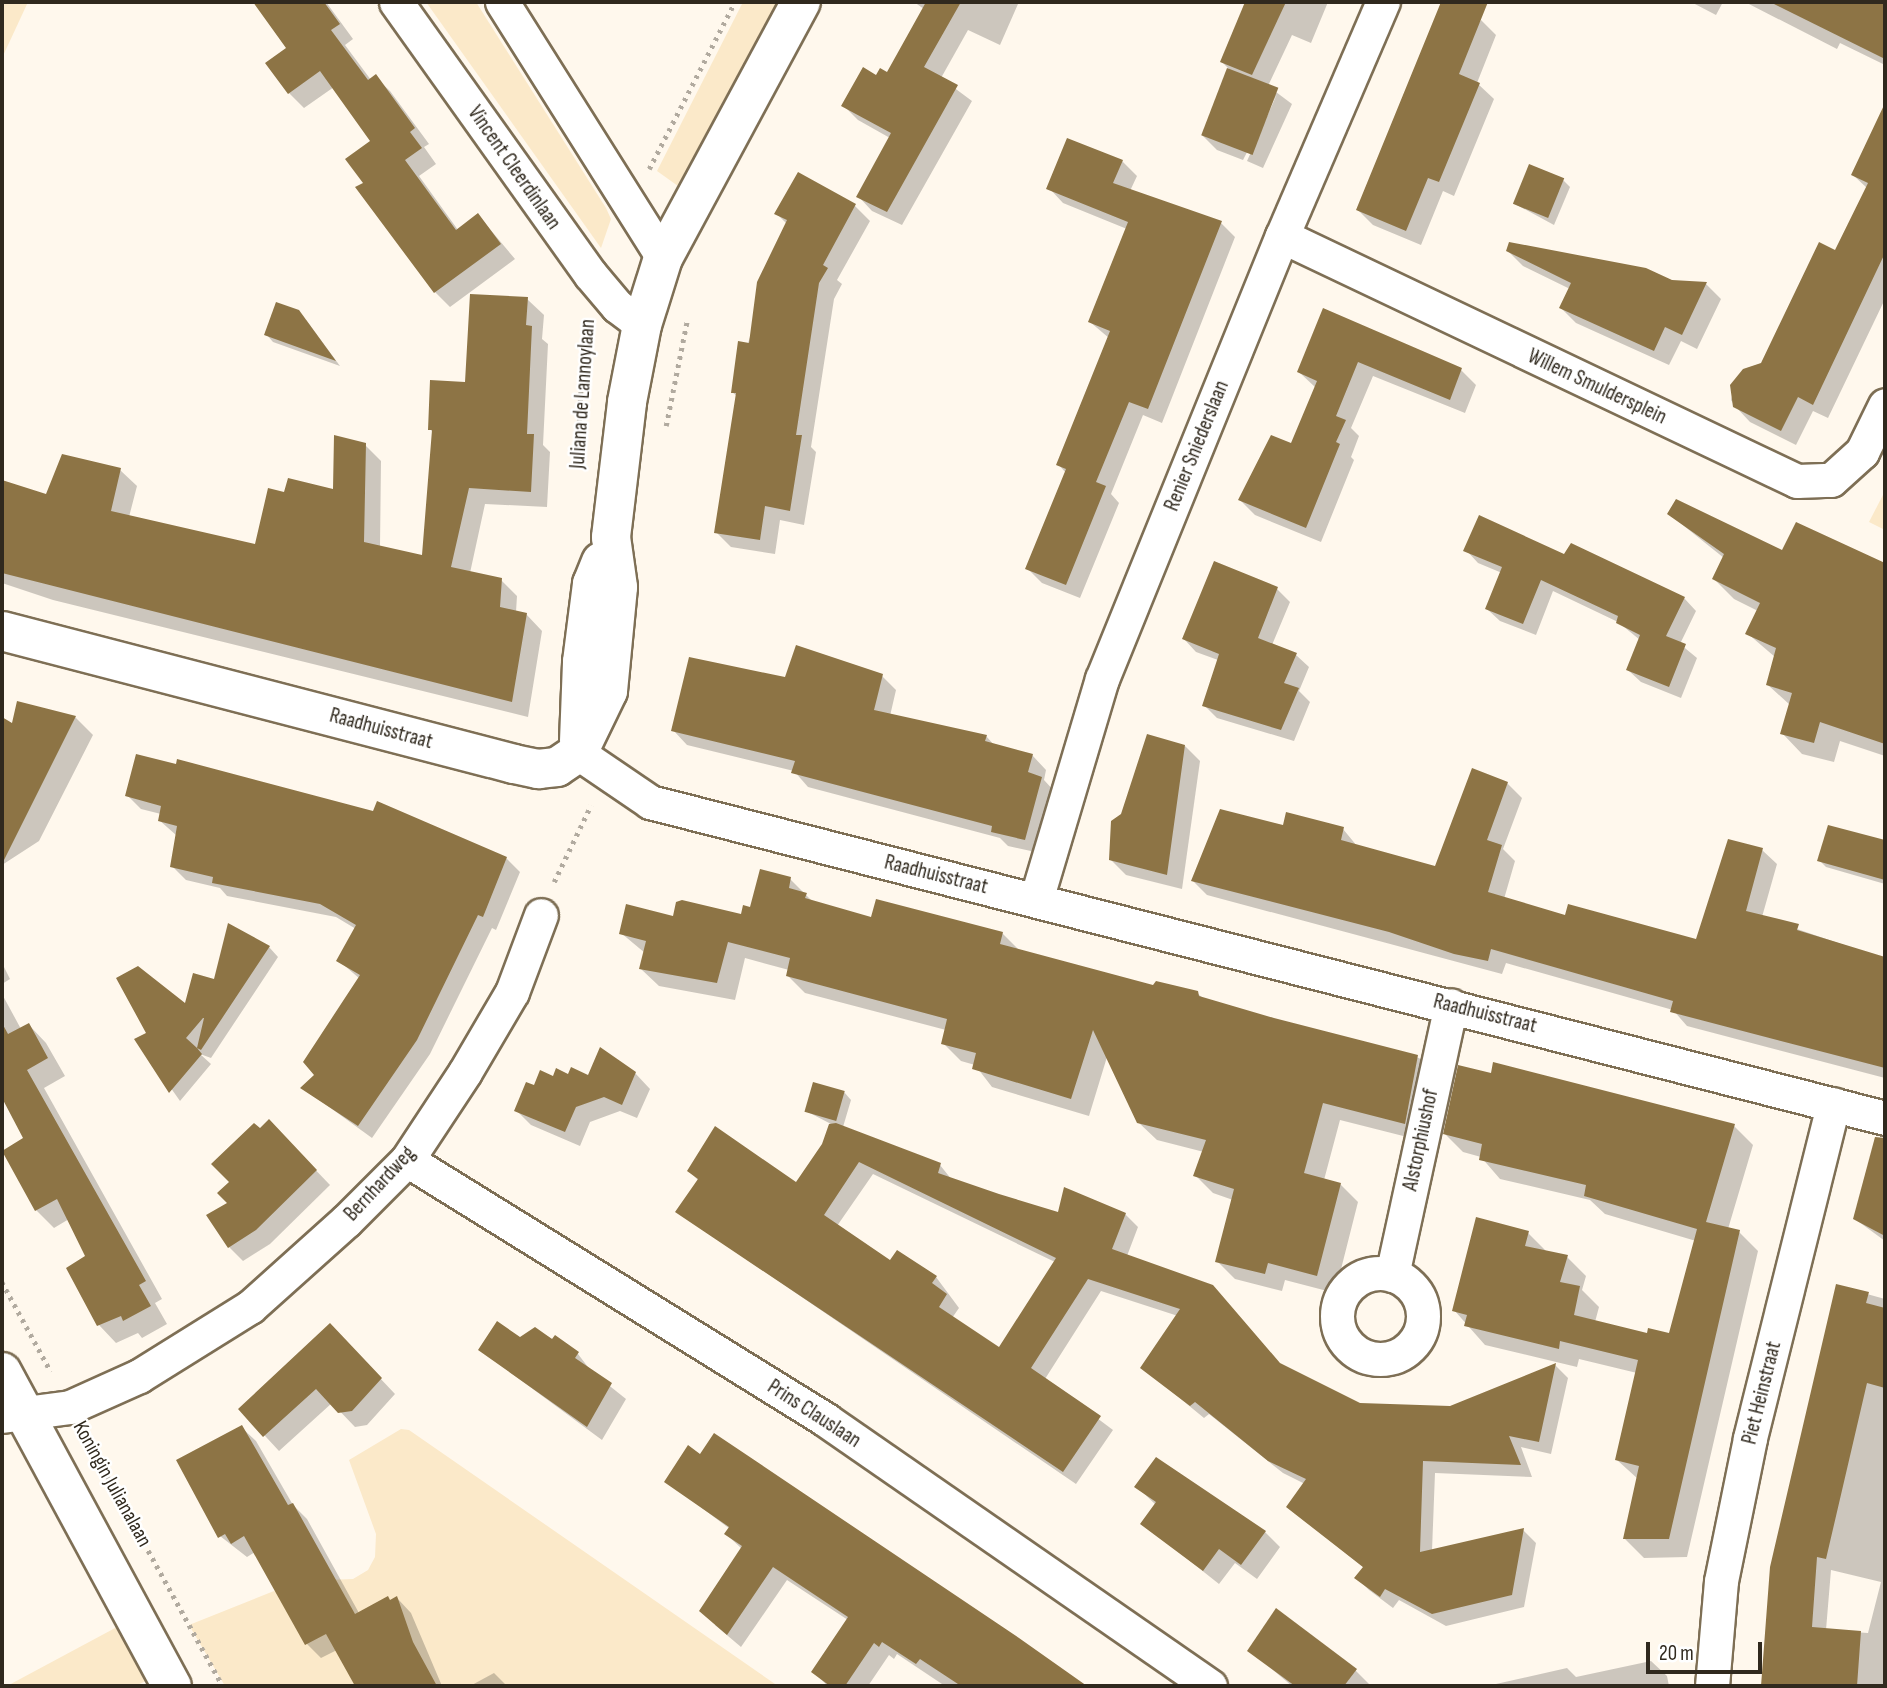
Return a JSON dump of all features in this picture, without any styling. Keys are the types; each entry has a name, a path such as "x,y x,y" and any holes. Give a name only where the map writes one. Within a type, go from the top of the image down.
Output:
{"street":[{"name":"Vincent Cleerdinlaan","path":"396,2 599,285 642,326"},
{"path":"502,2 663,258"},
{"name":"Juliana de Lannoylaan","path":"578,753 579,687 592,584 611,537 627,402 642,326 663,258 801,2"},
{"name":"Renier Sniederslaan","path":"1036,900 1102,679 1282,236 1383,2"},
{"name":"Willem Smuldersplein","path":"1282,236 1797,481 1831,480 1861,452 1885,405"},
{"name":"Raadhuisstraat","path":"2,631 513,764 558,767 578,753 650,802 1885,1118"},
{"name":"Bernhardweg","path":"13,1415 70,1407 139,1376 250,1307 407,1160 512,992 541,915"},
{"name":"Alstorphiushof","path":"1392,1275 1451,1005"},
{"name":"Piet Heinstraat","path":"1712,1686 1721,1581 1750,1438 1833,1104"},
{"name":"Prins Clauslaan","path":"407,1160 826,1420 1210,1686"},
{"name":"Koningin Julianalaan","path":"2,1372 13,1415 172,1686"}],"path":[{"path":"630,206 735,2"},
{"name":"Juliana de Lannoylaan","path":"577,469 584,318 599,285"},
{"path":"665,440 689,312"},
{"path":"541,915 577,829 609,775"},
{"name":"Koningin Julianalaan","path":"2,1282 223,1686"}],"shaded area":[{"path":"2,2 28,2 2,58"},
{"path":"426,2 476,2 606,208 611,219 601,248"},
{"path":"743,2 783,2 678,186 657,171"},
{"path":"1885,491 1885,530 1869,522"},
{"path":"401,1429 409,1430 778,1686 225,1686 189,1625 299,1581 353,1579 368,1570 375,1557 376,1534 349,1460"},
{"path":"117,1627 148,1680 135,1686 7,1686"}],"building":[{"path":"253,2 324,2 340,24 331,30 368,80 376,74 415,128 410,132 422,148 405,160 456,230 478,213 501,244 434,293 355,187 363,183 345,159 370,141 320,71 288,94 265,63 286,48"},
{"path":"926,2 961,2 924,67 958,85 887,212 856,197 891,133 841,106 863,67 876,75 880,68 887,72"},
{"path":"1245,2 1286,2 1252,75 1220,62"},
{"path":"1441,2 1488,2 1459,74 1480,83 1439,182 1428,178 1406,231 1356,210"},
{"path":"1770,2 1885,2 1885,59"},
{"path":"1227,68 1278,88 1253,155 1201,135"},
{"path":"1885,103 1885,253 1813,405 1798,397 1781,431 1733,407 1730,385 1743,369 1761,363 1819,242 1835,250 1868,183 1851,175"},
{"path":"1067,138 1123,160 1113,183 1222,221 1148,409 1129,402 1096,482 1106,486 1066,585 1025,569 1066,469 1056,465 1110,331 1088,322 1128,222 1046,189"},
{"path":"1529,164 1564,178 1548,218 1513,204"},
{"path":"798,172 856,204 823,265 828,268 819,283 796,435 802,435 790,511 765,506 760,540 714,533 736,393 731,393 738,341 749,343 757,282 787,220 774,214"},
{"path":"1509,242 1646,268 1672,280 1707,282 1682,335 1665,327 1654,351 1559,308 1571,283 1506,251"},
{"path":"470,294 528,297 526,325 532,326 527,434 534,434 531,492 469,488 451,567 502,578 500,607 527,613 512,702 2,573 2,480 46,494 62,454 121,468 111,511 255,544 268,488 284,492 288,478 333,489 334,435 366,443 364,542 422,555 432,430 428,430 430,380 465,382"},
{"path":"276,302 299,310 336,361 264,335"},
{"path":"1323,308 1462,368 1450,400 1358,362 1336,416 1346,420 1336,442 1340,444 1306,528 1238,500 1271,435 1291,443 1317,381 1297,372"},
{"path":"1676,499 1782,550 1796,522 1885,563 1885,744 1820,722 1814,743 1780,734 1792,693 1766,685 1776,648 1745,634 1760,603 1712,579 1724,554 1667,514"},
{"path":"1479,515 1564,554 1571,543 1685,597 1666,636 1686,644 1669,687 1626,670 1640,635 1616,623 1618,616 1541,580 1523,624 1485,609 1502,567 1463,551"},
{"path":"1214,561 1278,587 1258,638 1297,653 1284,683 1299,688 1281,730 1202,706 1219,654 1182,639"},
{"path":"796,645 883,674 874,710 987,735 985,741 1033,754 1028,772 1042,777 1025,840 991,832 992,826 791,773 795,761 671,731 689,657 785,677"},
{"path":"17,701 76,716 2,864 2,717 12,723"},
{"path":"1147,734 1185,745 1167,875 1109,860 1111,821 1121,814"},
{"path":"136,754 176,764 177,759 373,811 377,801 507,857 483,917 478,915 417,1040 358,1126 300,1088 314,1075 303,1062 360,975 336,961 356,925 320,904 212,883 213,877 170,867 177,826 158,821 161,806 125,796"},
{"path":"1472,768 1508,782 1487,840 1502,845 1488,892 1565,915 1568,904 1696,939 1728,839 1763,848 1746,911 1799,924 1797,930 1885,957 1885,1068 1670,1012 1673,1001 1491,949 1488,961 1454,954 1389,932 1191,881 1220,809 1283,825 1286,812 1344,827 1341,840 1435,866"},
{"path":"1828,825 1885,840 1885,880 1817,861"},
{"path":"760,869 791,877 789,888 807,893 805,898 871,917 876,899 1003,932 1000,944 1153,985 1156,981 1198,991 1199,996 1274,1018 1418,1055 1405,1124 1323,1103 1304,1173 1341,1183 1317,1276 1268,1263 1265,1274 1215,1262 1234,1189 1193,1176 1206,1140 1137,1123 1093,1030 1071,1099 972,1069 976,1053 941,1044 947,1019 786,976 790,958 728,942 717,983 639,969 646,941 619,934 626,904 673,916 676,902 682,900 741,914 743,905 750,907"},
{"path":"228,923 270,946 201,1050 197,1048 202,1054 169,1093 134,1039 146,1033 116,978 138,966 185,1003 193,973 214,979","holes":["203,1018 204,1018 197,1048 186,1038"]},
{"path":"2,1023 8,1034 29,1023 48,1058 27,1070 146,1281 139,1285 151,1306 123,1321 121,1316 97,1326 66,1268 85,1256 57,1199 35,1211 2,1151 23,1138 2,1098"},
{"path":"600,1047 636,1072 622,1105 604,1097 576,1107 565,1132 514,1111 526,1082 534,1085 540,1070 553,1076 556,1068 568,1074 571,1067 588,1075"},
{"path":"1493,1062 1735,1124 1706,1222 1740,1230 1669,1539 1623,1539 1639,1466 1615,1460 1638,1360 1560,1341 1559,1349 1464,1326 1467,1315 1452,1311 1476,1217 1529,1231 1525,1246 1568,1255 1560,1282 1580,1286 1574,1315 1647,1333 1648,1328 1669,1333 1697,1229 1584,1196 1586,1185 1479,1160 1482,1144 1443,1134 1458,1065 1491,1073"},
{"path":"813,1082 845,1091 836,1121 804,1112"},
{"path":"269,1119 317,1170 256,1230 228,1248 206,1215 227,1203 217,1193 229,1182 211,1164 254,1123 260,1128"},
{"path":"836,1123 941,1163 938,1173 1058,1212 1064,1187 1126,1213 1112,1249 1213,1285 1280,1363 1360,1403 1450,1406 1556,1363 1539,1442 1509,1436 1521,1465 1423,1461 1420,1552 1524,1528 1512,1595 1432,1614 1385,1589 1380,1597 1354,1578 1363,1567 1286,1507 1306,1479 1268,1461 1195,1402 1190,1406 1140,1368 1180,1309 1088,1279 1031,1368 1101,1416 1063,1472 675,1212 698,1179 687,1171 715,1126 796,1182 822,1144 829,1124","holes":["859,1162 1056,1258 999,1347 939,1307 947,1294 932,1283 937,1276 897,1250 890,1260 824,1215"]},
{"path":"1875,1137 1885,1138 1885,1236 1853,1219"},
{"path":"1836,1284 1869,1292 1866,1303 1885,1308 1885,1388 1867,1383 1826,1559 1817,1557 1812,1627 1861,1631 1857,1686 1761,1686 1770,1567"},
{"path":"497,1321 520,1337 535,1327 552,1339 555,1335 579,1352 575,1358 612,1383 587,1427 478,1350"},
{"path":"330,1323 382,1378 352,1411 338,1413 316,1389 263,1437 238,1409"},
{"path":"242,1425 288,1505 293,1503 355,1614 388,1596 390,1600 397,1596 413,1642 437,1686 355,1686 326,1634 305,1645 244,1536 231,1544 225,1534 218,1538 176,1460"},
{"path":"714,1433 1087,1686 961,1686 920,1659 916,1664 882,1642 879,1647 874,1643 845,1686 830,1686 811,1672 848,1617 773,1567 727,1635 699,1611 742,1546 724,1534 729,1527 664,1482 688,1445 700,1454"},
{"path":"1156,1457 1266,1531 1241,1565 1219,1549 1203,1571 1140,1524 1156,1502 1134,1487"},
{"path":"1276,1608 1357,1669 1344,1686 1295,1686 1247,1651"}]}
